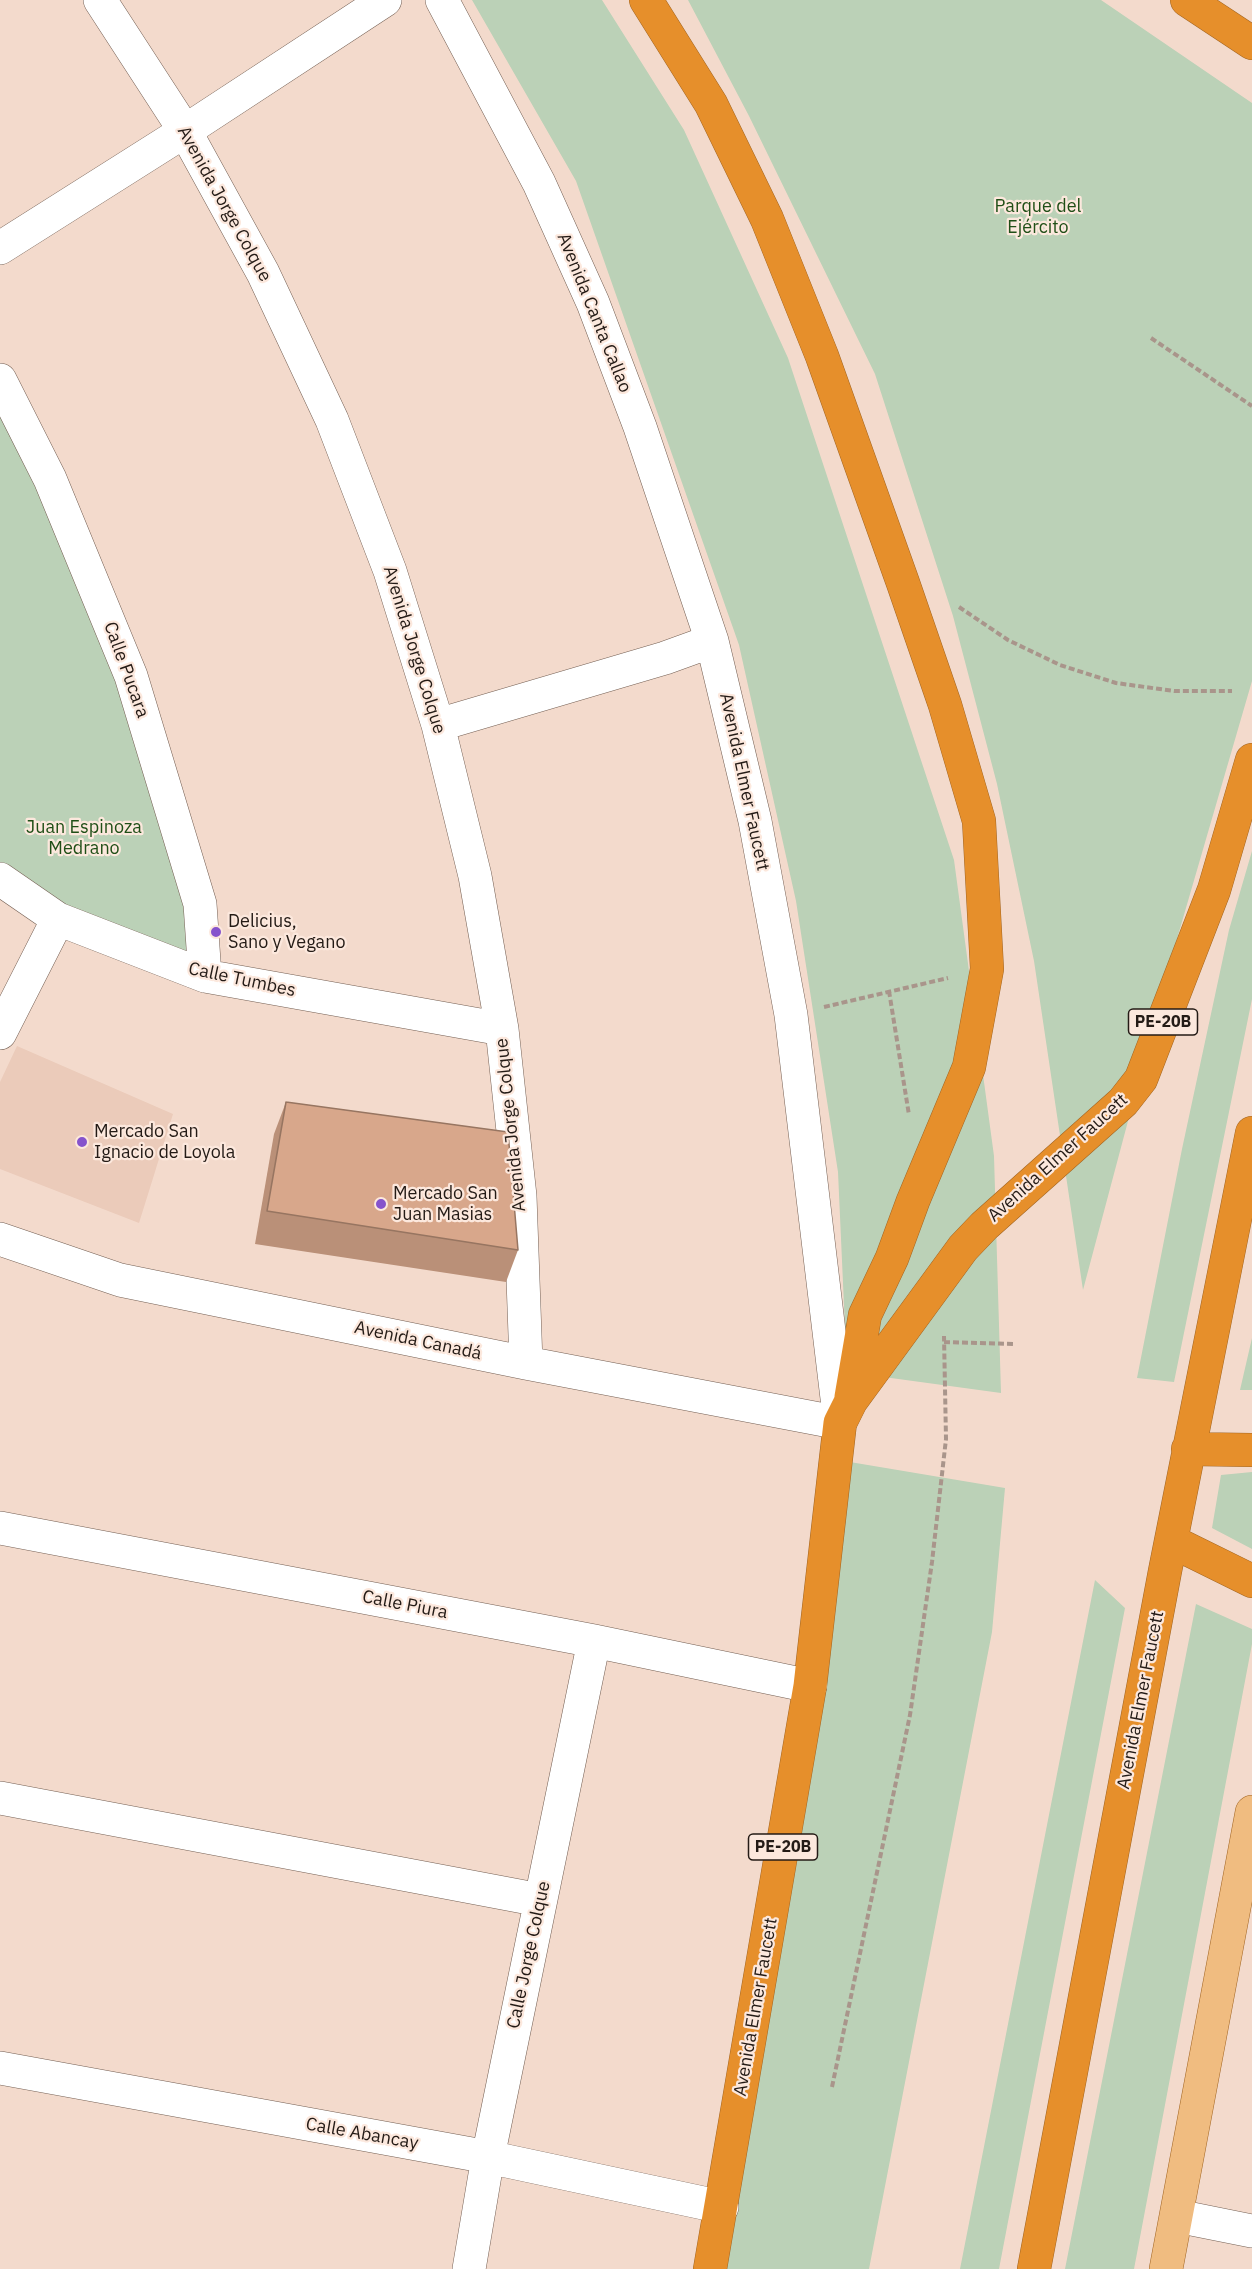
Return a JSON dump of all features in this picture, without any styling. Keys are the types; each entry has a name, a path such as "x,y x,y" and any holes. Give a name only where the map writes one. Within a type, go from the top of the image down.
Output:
{"highway":[{"path":"646,0 711,104 767,219 822,356 903,583 945,705 979,821 987,969 969,1067 916,1193 892,1258 865,1315 845,1412"},
{"path":"1186,0 1252,43"},
{"name":"Avenida Elmer Faucett","path":"710,2269 810,1686 845,1412 963,1248 984,1226 1116,1109 1141,1080 1214,890 1252,760"},
{"name":"Avenida Elmer Faucett","path":"1034,2269 1188,1449 1252,1133"},
{"path":"1188,1449 1252,1450"},
{"path":"1171,1540 1252,1581"}],"main road":[{"path":"1166,2269 1252,1812"}],"street":[{"name":"Avenida Jorge Colque","path":"100,0 185,131 263,273 332,420 390,571 438,725 475,876 502,1029 520,1196 526,1363"},
{"path":"0,248 185,131 384,0"},
{"name":"Avenida Canta Callao","path":"442,0 539,183 593,303 640,427 712,641"},
{"name":"Calle Pucara","path":"0,380 50,479 131,676 200,903 205,976"},
{"path":"438,725 665,658 712,641"},
{"name":"Avenida Elmer Faucett","path":"712,641 755,821 791,1015 845,1412"},
{"name":"Calle Tumbes","path":"0,879 58,920 205,976 502,1029"},
{"path":"0,1033 58,920"},
{"name":"Avenida Canadá","path":"0,1239 120,1280 526,1363 845,1412"},
{"name":"Calle Piura","path":"0,1528 594,1641 810,1686"},
{"name":"Calle Jorge Colque","path":"469,2269 488,2157 594,1641"},
{"path":"0,1798 540,1900"},
{"name":"Calle Abancay","path":"0,2068 488,2157 722,2207"},
{"path":"1177,2216 1252,2231"}],"path":[{"path":"1151,338 1252,406"},
{"path":"959,607 1008,640 1060,665 1082,672 1116,682 1174,691 1232,692"},
{"path":"791,1015 987,969"},
{"path":"889,991 909,1117"},
{"path":"832,2087 910,1715 932,1562 946,1439 946,1341 936,1286"}],"shaded area":[{"name":"Mercado San Ignacio de Loyola","path":"17,1046 173,1114 139,1223 0,1169 0,1082"}],"green space":[{"path":"472,0 602,0 684,130 788,358 954,860 994,1156 1001,1393 847,1372 838,1172 796,901 739,645 576,181"},
{"name":"Parque del Ejército","path":"688,0 1101,0 1252,103 1252,681 1172,956 1083,1290 1034,961 997,784 953,616 875,374 749,116"},
{"name":"Juan Espinoza Medrano","path":"0,399 122,678 191,906 193,969 0,884"},
{"path":"1252,851 1252,999 1174,1382 1137,1378 1182,1149 1229,930"},
{"path":"1252,1338 1252,1390 1240,1390"},
{"path":"844,1461 1005,1488 992,1632 869,2269 721,2269"},
{"path":"1252,1472 1252,1549 1212,1528 1221,1475"},
{"path":"1095,1580 1125,1608 999,2269 960,2269"},
{"path":"1196,1604 1252,1629 1252,1644 1134,2269 1065,2269"}],"building":[{"name":"Mercado San Juan Masias","path":"286,1102 508,1132 518,1250 267,1211"}],"place":[{"name":"Delicius, Sano y Vegano","path":"216,932"},
{"name":"Mercado San Ignacio de Loyola","path":"82,1142"},
{"name":"Mercado San Juan Masias","path":"381,1204"}]}
